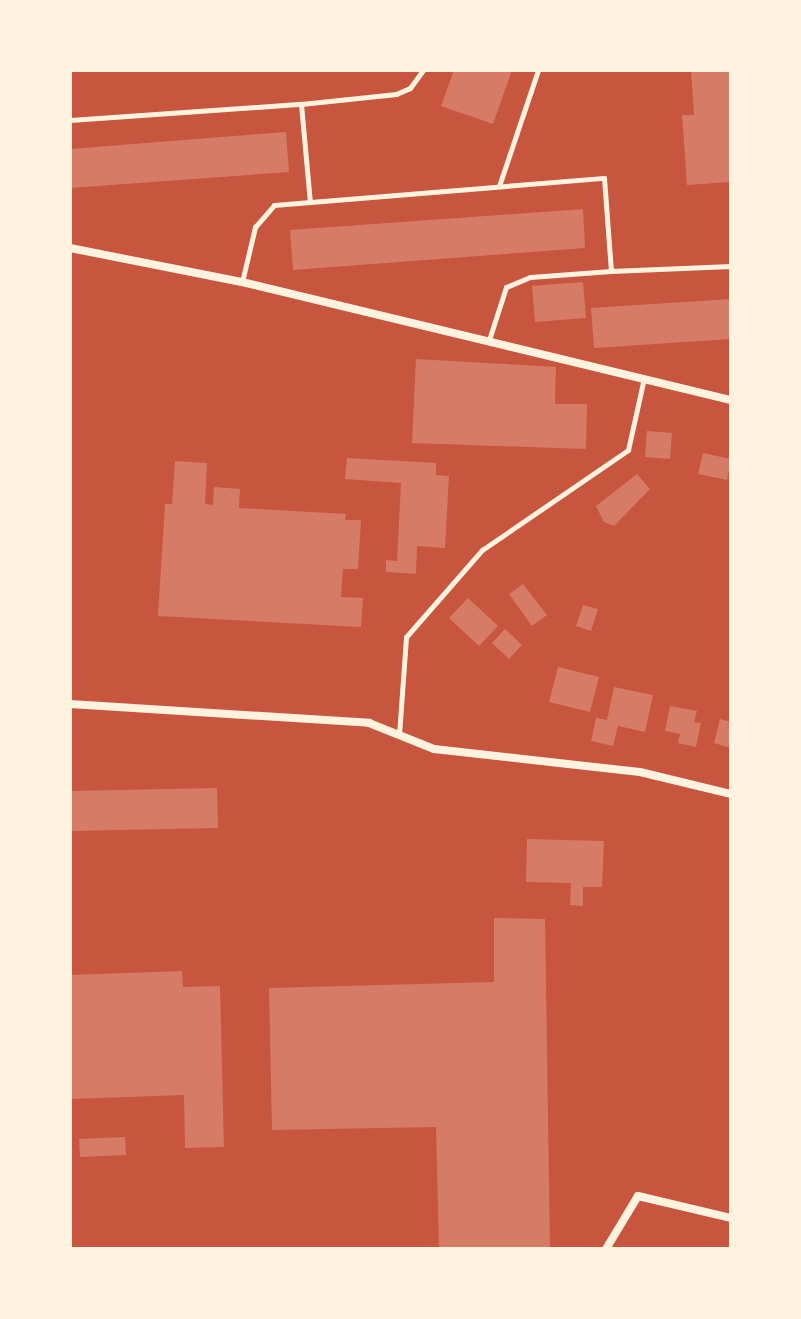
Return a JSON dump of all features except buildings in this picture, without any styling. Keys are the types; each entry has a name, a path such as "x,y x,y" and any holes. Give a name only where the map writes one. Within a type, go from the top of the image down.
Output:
{"street":[{"path":"70,248 242,282 731,400"},
{"path":"70,704 369,723 434,749 640,772 731,794"},
{"path":"606,1249 638,1196 731,1218"}],"lane":[{"path":"70,120 301,104 396,94 410,88 423,70"},
{"path":"499,186 538,70"},
{"path":"301,104 310,202"},
{"path":"242,282 262,215 274,205 604,178 611,271"},
{"path":"489,340 499,299 518,281 611,271 731,266"},
{"path":"399,735 406,637 482,550 628,450 644,378"}]}
